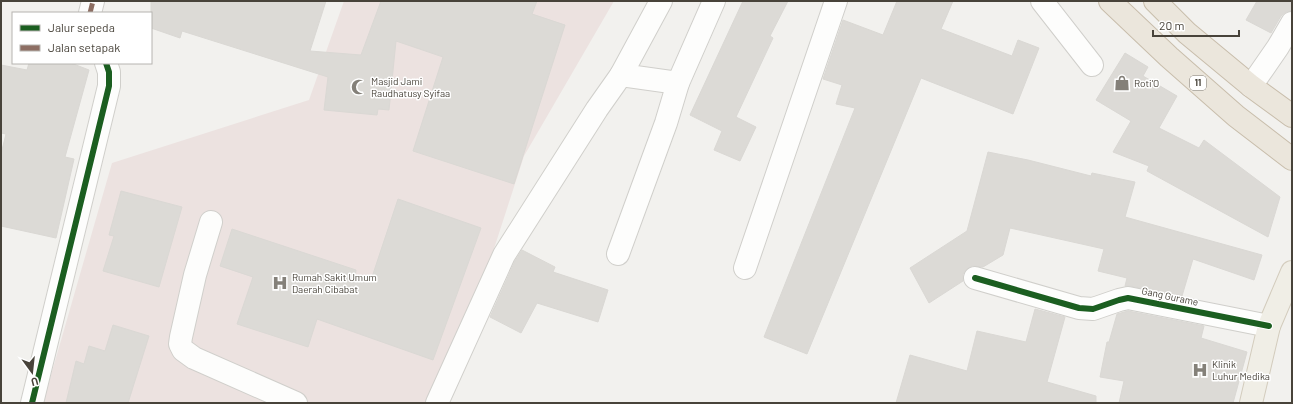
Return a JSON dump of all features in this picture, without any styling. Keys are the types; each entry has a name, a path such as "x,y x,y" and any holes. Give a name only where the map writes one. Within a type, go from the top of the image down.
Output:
{"highway":[{"name":"11","path":"1110,1 1169,57 1236,116 1292,159"},
{"path":"1155,1 1187,33 1251,86 1292,116"}],"main road":[{"path":"1251,403 1269,326 1292,272"}],"street":[{"path":"90,12 93,1"},
{"path":"437,403 504,255 597,109 621,75 661,1"},
{"path":"618,254 666,123 678,83 714,1"},
{"path":"745,268 836,1"},
{"path":"1042,1 1092,65"},
{"path":"1251,86 1285,52 1292,23"},
{"path":"32,403 109,86 109,72 106,64"},
{"path":"621,75 678,83"},
{"path":"211,222 195,275 180,344 183,350 194,358 296,403"},
{"name":"Gang Gurame","path":"975,278 1079,308 1093,309 1128,298 1269,326"}],"shaded area":[{"name":"Rumah Sakit Umum Daerah Cibabat","path":"344,1 614,1 524,156 444,403 43,403 112,163 309,100"}],"building":[{"path":"151,1 326,1 310,51 361,55 381,1 537,1 532,14 565,25 514,184 413,151 443,57 396,41 389,110 378,109 377,115 324,110 328,77 182,31 180,38 152,28"},
{"path":"743,1 788,1 770,36 773,38 736,117 756,127 740,161 714,150 722,131 690,115"},
{"path":"897,1 953,1 941,29 1012,56 1018,40 1039,48 1013,114 921,78 807,354 764,337 855,108 836,104 842,85 823,79 843,20 883,35"},
{"path":"1257,1 1292,1 1292,11 1286,12 1281,16 1271,33 1246,20"},
{"path":"1125,53 1148,67 1143,76 1177,96 1159,128 1199,148 1204,140 1280,197 1268,237 1147,171 1149,166 1113,152 1131,121 1096,100"},
{"path":"29,64 74,64 89,70 65,157 74,159 56,238 1,226 1,154 6,134 1,133 1,65 27,70"},
{"path":"988,152 1028,160 1091,176 1092,173 1135,182 1125,217 1262,255 1254,280 1193,259 1182,296 1125,286 1127,278 1098,271 1104,249 1010,228 1003,255 983,267 972,266 967,269 963,274 963,281 929,303 910,268 967,231"},
{"path":"121,191 182,207 159,287 103,271 114,236 109,235"},
{"path":"398,199 481,228 433,360 317,319 308,347 237,324 253,277 220,266 232,229 356,270 355,279 370,283"},
{"path":"522,250 555,267 553,272 608,290 598,322 537,303 521,333 490,317 515,261"},
{"path":"1035,309 1065,317 1047,382 1096,396 1096,403 896,403 910,355 967,371 977,331 1026,342"},
{"path":"1128,311 1204,326 1201,338 1247,352 1233,403 1119,403 1124,381 1100,377 1107,342 1109,342 1117,314"},
{"path":"113,325 149,336 128,403 66,403 76,361 84,364 89,346 105,351"}],"marked path":[{"path":"90,12 93,1"}],"cycle path":[{"path":"32,403 109,86 109,72 106,64"},
{"path":"975,278 1079,308 1093,309 1128,298 1269,326"}],"place":[{"name":"Roti'O","path":"1122,83"},
{"name":"Masjid Jami Raudhatusy Syifaa","path":"359,87"},
{"name":"Rumah Sakit Umum Daerah Cibabat","path":"280,283"},
{"name":"Klinik Luhur Medika","path":"1200,370"}]}
